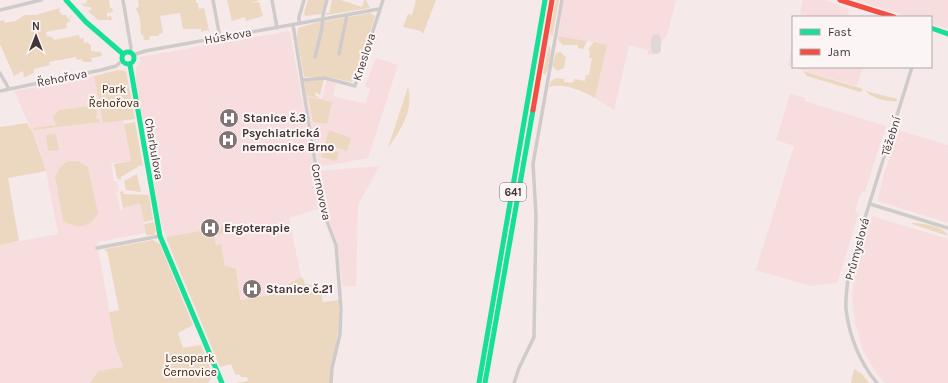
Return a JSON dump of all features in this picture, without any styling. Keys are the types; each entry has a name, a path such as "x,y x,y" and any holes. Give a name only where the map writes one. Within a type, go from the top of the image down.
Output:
{"main road":[{"path":"66,0 86,22 123,54 132,54"},
{"name":"641","path":"479,383 545,0"},
{"name":"641","path":"485,383 552,0"},
{"path":"840,0 891,16"},
{"path":"932,28 948,34"},
{"path":"123,54 122,61 124,64 130,65"},
{"name":"Charbulova","path":"132,54 134,61 130,65 160,236 222,383"}],"street":[{"path":"0,10 41,0"},
{"path":"123,0 132,54"},
{"path":"213,0 220,38"},
{"path":"272,0 277,28"},
{"path":"300,23 299,16 304,0"},
{"path":"315,57 327,0"},
{"name":"Kneslova","path":"302,80 325,78 356,86 383,0"},
{"path":"514,383 519,368 534,337 536,215 534,159 562,0"},
{"name":"Húskova","path":"132,54 380,9"},
{"path":"339,54 347,15"},
{"name":"Cornovova","path":"293,24 323,211 336,245 341,309 340,334 332,368 331,383"},
{"name":"Řehořova","path":"0,91 116,66 122,61"},
{"name":"Těžební","path":"870,204 912,68"},
{"path":"0,73 9,89"},
{"path":"870,204 948,228"},
{"name":"Průmyslová","path":"870,204 850,266 846,309 855,345 866,370 877,383"},
{"path":"97,248 160,236"}],"shaded area":[{"path":"564,0 676,0 668,32 655,54 650,55 648,54 648,50 629,45 614,110 595,98 607,45 558,36"},
{"path":"803,0 824,0 849,9 847,16 807,16 800,14"},
{"path":"856,0 948,0 948,29 932,24 932,16 905,16"},
{"name":"Psychiatrická nemocnice Brno","path":"290,31 321,208 289,218 301,277 270,295 239,300 236,270 225,266 221,245 216,245 208,230 167,237 162,227 136,83 136,67 141,62 139,57"},
{"path":"792,47 792,67 788,65"},
{"path":"376,58 398,65 368,158 319,167 306,95 322,99 327,80 336,82 333,96 365,104 370,89 365,86"},
{"path":"797,68 863,68 857,86"},
{"path":"94,76 103,123 123,120 131,161 111,163 114,182 117,181 119,191 116,192 120,210 122,210 122,208 140,203 146,233 97,242 114,338 123,368 99,371 90,383 0,383 0,245 58,234 46,171 33,133 14,91"},
{"path":"790,94 805,98 805,101 886,126 865,192 863,191 861,196 859,196 855,211 859,213 837,283 811,286 756,270 794,146 776,140"},
{"path":"898,130 948,145 948,223 878,201 882,181"},
{"path":"380,166 358,204 356,286 343,286 337,242 325,207 318,171"},
{"path":"872,216 948,239 948,383 885,383 877,374 864,352 855,324 852,296 855,269"}],"green space":[{"path":"87,0 109,0 110,8 112,8 113,12 107,13 107,17 111,16 112,20 98,20 88,11 91,10 91,7 85,7 81,3 86,4"},
{"path":"138,0 196,0 199,9 204,8 210,34 208,30 201,32 201,29 183,29 180,13 160,16 163,33 159,34 159,36 150,36 149,40 144,40 143,34 141,35 140,19 136,8 139,7"},
{"path":"227,0 259,0 251,3 259,2 263,16 246,21 245,17 232,21"},
{"path":"308,0 326,0 321,14 305,16 304,13"},
{"path":"332,0 341,0 362,7 364,0 366,0 370,8 326,15 325,13 329,13"},
{"path":"416,0 436,0 423,34 421,31 403,27 408,14 412,15"},
{"path":"556,0 559,0 552,38 550,30"},
{"path":"60,8 59,11 62,15 66,15 68,19 72,15 74,18 72,16 69,19 71,21 66,23 67,28 46,32 47,36 52,37 54,40 79,35 80,39 83,38 84,43 87,42 91,46 91,51 101,52 102,56 91,58 92,62 83,62 82,59 77,60 76,57 49,62 50,65 34,69 34,73 24,77 23,71 14,76 0,44 0,21 4,20 5,23 15,21 25,15 36,15"},
{"path":"370,13 375,16 355,80 351,82 325,76 304,77 297,37 298,28 315,23"},
{"path":"558,36 587,41 583,49 578,48 578,45 563,45 559,41"},
{"path":"594,42 607,45 595,98 572,88 560,86 549,87 551,81 556,78 564,79 564,82 572,83 575,79 585,81 586,75 589,75 592,58 589,58 590,51 588,50"},
{"path":"549,45 551,51 550,60 545,75 543,73"},
{"path":"560,52 566,57 564,68 557,71 552,66 556,53"},
{"name":"Park Řehořova","path":"118,70 126,71 135,119 103,123 94,76"},
{"path":"803,71 863,90 860,92 807,76"},
{"path":"324,79 320,95 316,92 315,95 320,99 306,95 304,81"},
{"path":"408,87 408,112 402,127 388,148"},
{"path":"866,91 897,99 897,101 880,99"},
{"path":"308,97 332,102 327,124 313,122"},
{"path":"89,106 97,111 96,119 99,119 99,122 33,130 33,128 56,125 53,117 59,110"},
{"path":"135,122 143,167 141,165 121,177 121,180 117,178 114,164 131,161 124,124"},
{"path":"27,123 33,133 46,171 8,178 19,241 0,245 0,127"},
{"path":"329,130 351,138 347,151 325,144"},
{"path":"56,134 59,150 48,151 46,135"},
{"path":"323,148 339,152 336,161 321,157"},
{"path":"68,161 78,161 88,167 98,213 91,222 82,226 73,225 63,220 55,176 61,166"},
{"path":"137,174 141,192 126,190 124,181"},
{"path":"124,191 123,194 149,195 153,220 144,222 140,203 123,208 120,192"},
{"path":"154,222 156,230 154,235 146,235 144,224"},
{"path":"245,223 247,229 214,235 216,245 221,244 225,266 236,269 240,300 270,295 301,277 303,278 305,284 320,287 323,302 340,300 339,325 330,383 235,383 248,381 247,377 241,377 240,375 235,374 231,364 220,367 166,238 228,226 228,228"},
{"path":"912,224 927,224 937,227 948,236"},
{"name":"Lesopark Černovice","path":"153,240 160,244 193,325 178,333 183,348 201,345 213,375 208,383 90,383 98,371 123,367 115,345 109,312 119,310 107,251 105,251 105,249"},
{"path":"854,369 862,374 869,383 851,383"}],"waterway":[{"path":"108,83 114,88"}],"taxiway":[{"path":"656,39 656,49"}],"traffic: fast":[{"path":"66,0 86,22 123,54"},
{"path":"479,383 545,0"},
{"path":"932,28 948,34"},
{"path":"126,52 130,52 134,58 130,64 126,64 122,60 122,56 126,52"},
{"path":"130,65 160,236 222,383"},
{"path":"485,383 533,110"}],"traffic: jam":[{"path":"533,110 552,0"},
{"path":"840,0 891,16"}],"place":[{"name":"Stanice č.3","path":"229,118"},
{"name":"Psychiatrická nemocnice Brno","path":"228,140"},
{"name":"Ergoterapie","path":"210,228"},
{"name":"Stanice č.21","path":"252,289"}]}
